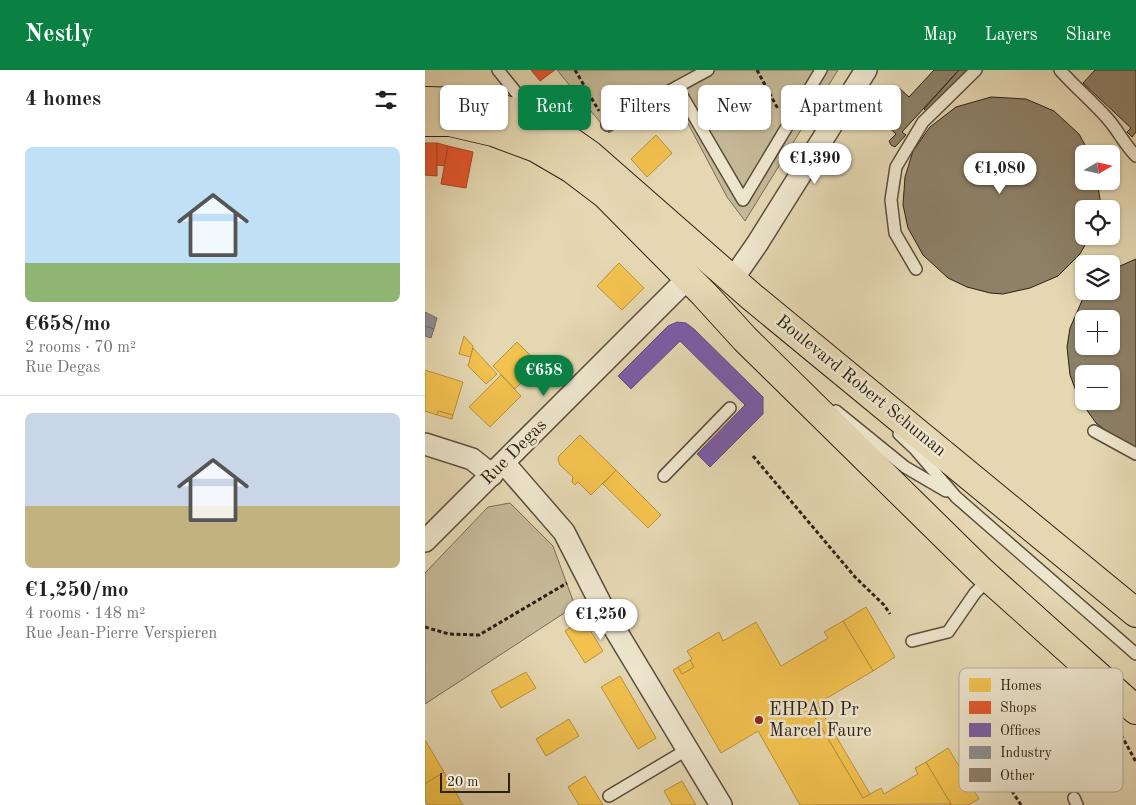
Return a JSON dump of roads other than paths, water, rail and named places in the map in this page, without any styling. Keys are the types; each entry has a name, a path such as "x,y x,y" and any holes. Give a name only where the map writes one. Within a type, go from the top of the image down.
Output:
{"main road":[{"name":"Boulevard Robert Schuman","path":"425,101 474,102 518,113"},
{"path":"425,122 450,122 493,132 536,148 572,169 605,194 696,286 745,339 990,578 1090,668"},
{"name":"Boulevard Robert Schuman","path":"554,130 590,155 732,280 1136,612"},
{"path":"1123,698 1136,710"}],"street":[{"path":"732,280 757,244 865,70"},
{"name":"Rue Degas","path":"425,541 498,469 696,286"},
{"path":"425,444 498,469 564,532 607,616 721,805"}],"lane":[{"path":"498,70 518,95"},
{"path":"679,85 708,70"},
{"path":"688,105 743,200 821,70"},
{"path":"916,269 895,233 891,200 896,166 923,122 976,70"},
{"path":"1060,70 1109,119 1127,147 1136,156"},
{"path":"531,130 536,148"},
{"path":"792,330 915,449 956,497 1136,654"},
{"path":"745,339 905,467 956,497"},
{"path":"664,476 729,408"},
{"path":"1094,431 1136,454"},
{"path":"912,641 948,632 975,593 990,578"},
{"path":"609,796 688,749"}],"place":[{"name":"EHPAD Pr Marcel Faure","path":"759,720"}]}
